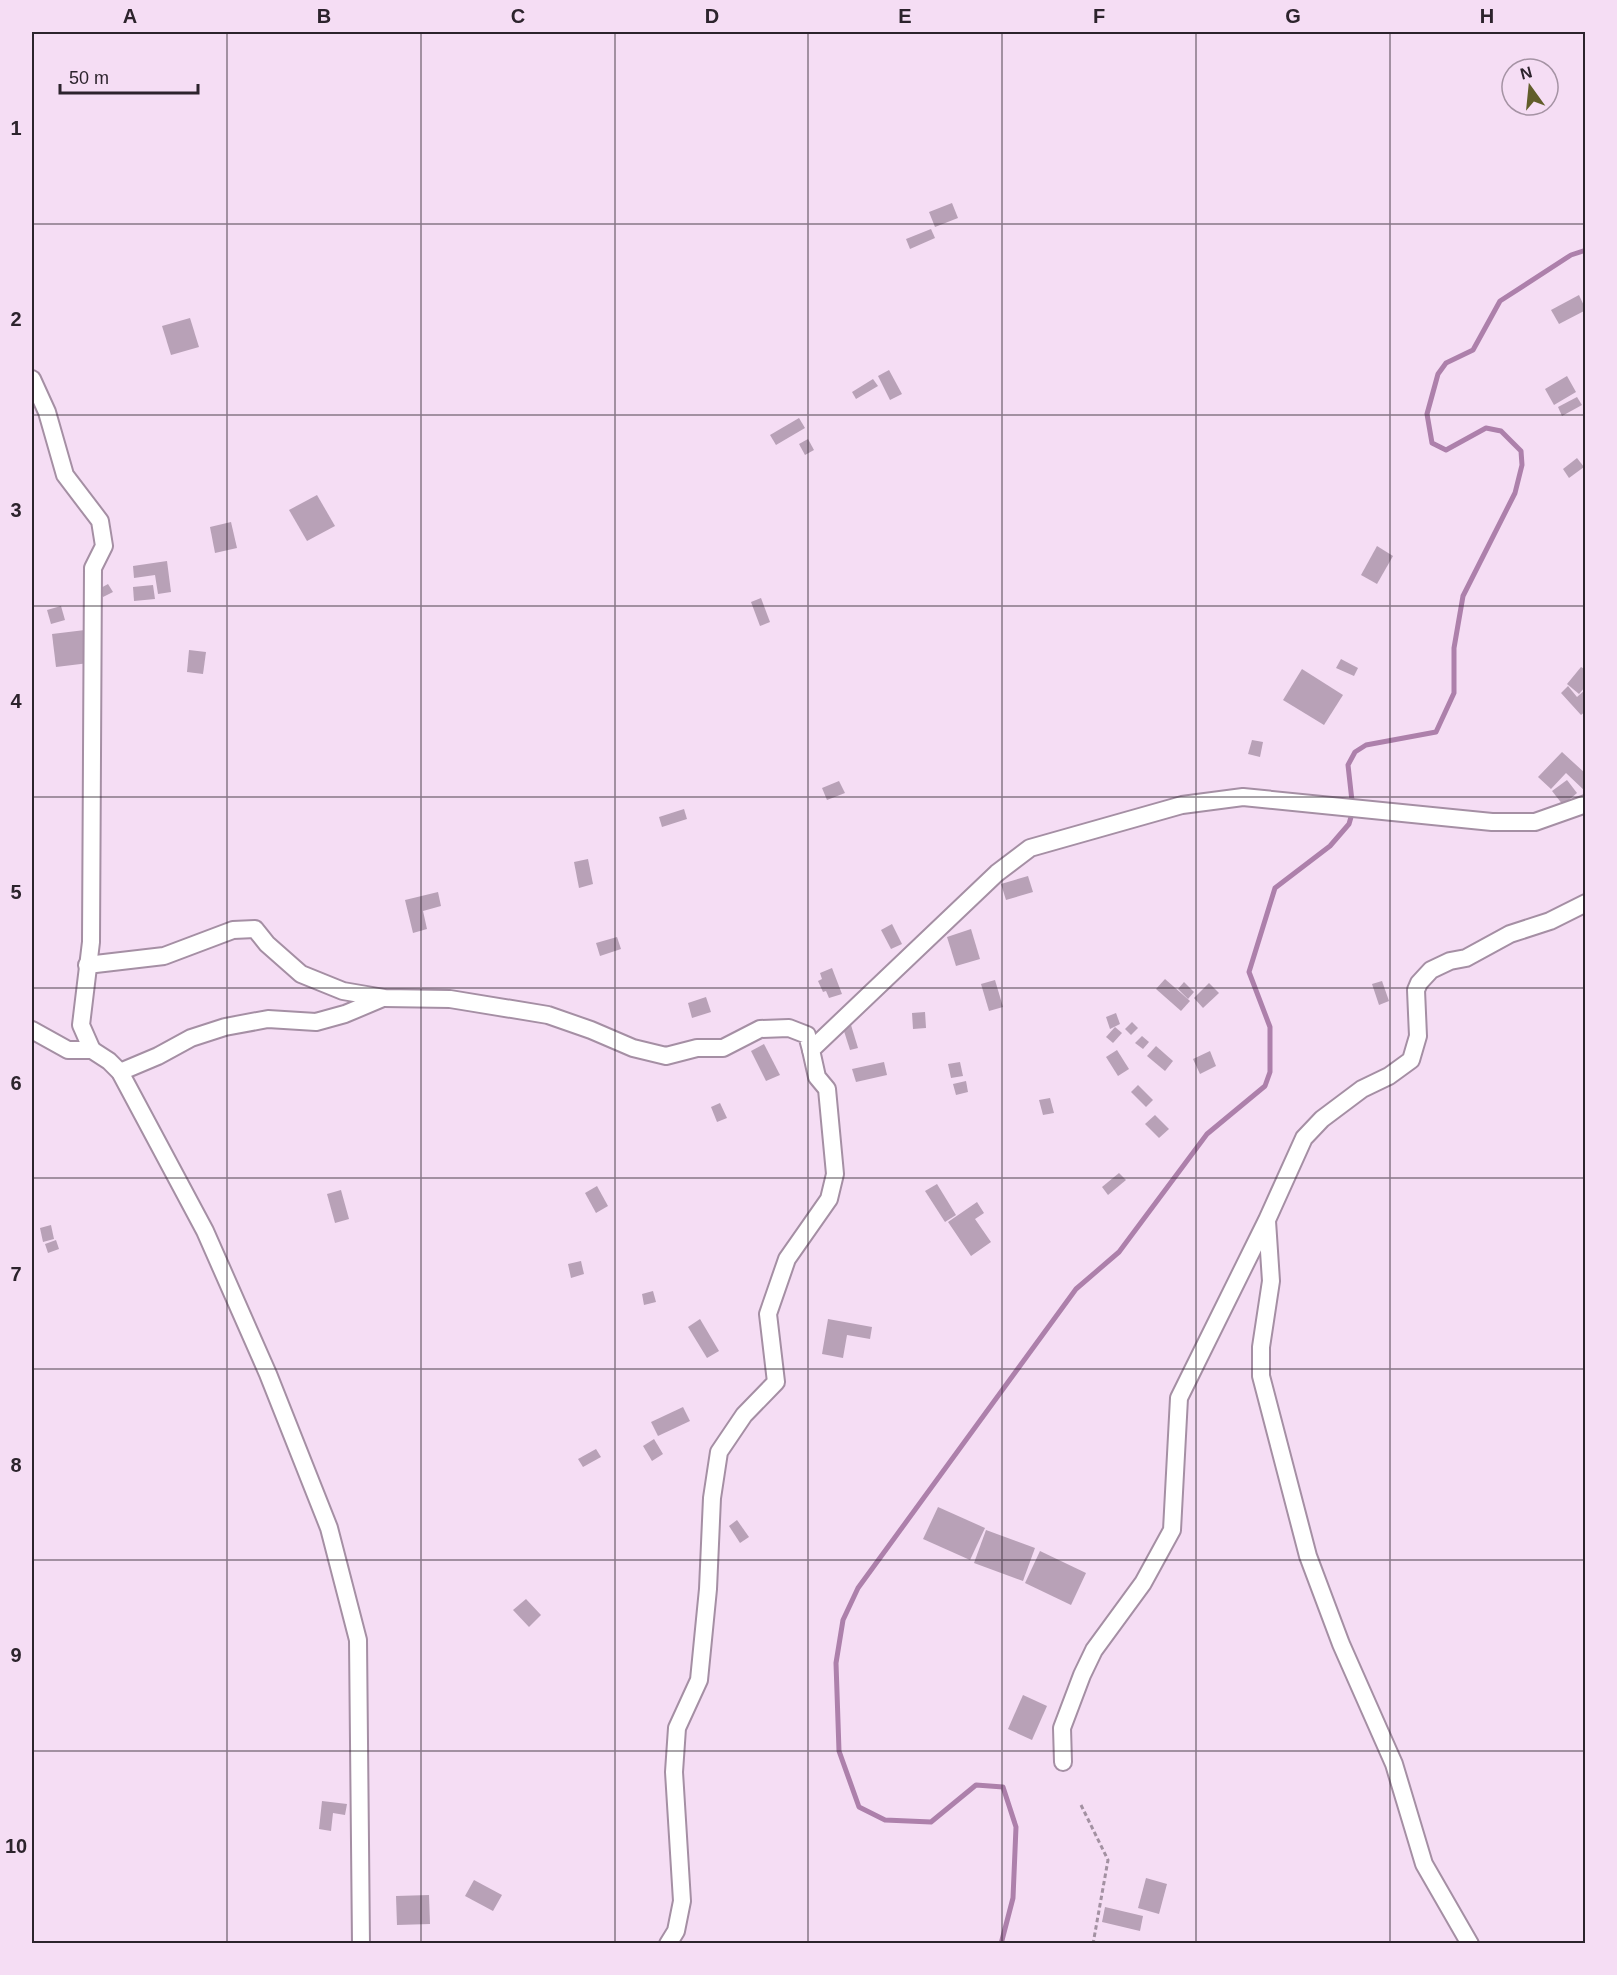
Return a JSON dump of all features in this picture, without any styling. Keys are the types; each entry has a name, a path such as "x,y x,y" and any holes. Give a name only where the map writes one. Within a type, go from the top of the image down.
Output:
{"street":[{"path":"32,379 46,412 65,475 100,521 104,546 93,568 91,942 81,1025 92,1050"},
{"path":"812,1050 998,873 1030,848 1182,805 1243,797 1492,822 1535,822 1586,804"},
{"path":"1063,1762 1062,1728 1082,1675 1094,1650 1143,1583 1172,1530 1179,1398 1267,1220 1304,1138 1322,1119 1362,1089 1389,1076 1411,1060 1418,1036 1416,990 1431,970 1450,961 1466,958 1510,934 1550,921 1586,903"},
{"path":"87,965 164,956 233,930 255,929 267,944 301,974 343,991 384,998 450,999 548,1015 633,1048 666,1056 697,1048 723,1048 760,1029 789,1028 807,1035 817,1077 827,1089 835,1174 829,1199 787,1258 768,1314 776,1382 744,1415 719,1452 712,1498 708,1589 699,1680 677,1728 674,1772 682,1901 676,1931 668,1944"},
{"path":"120,1072 158,1056 191,1038 225,1027 268,1019 316,1022 345,1014 384,998"},
{"path":"32,1030 68,1050 92,1050 109,1061 120,1072 205,1231 268,1374 329,1528 358,1640 361,1944"},
{"path":"1267,1220 1271,1281 1260,1347 1261,1376 1308,1556 1341,1644 1394,1764 1424,1864 1470,1944"}],"path":[{"path":"1082,1805 1108,1860 1094,1944"}],"building":[{"path":"952,203 958,218 935,227 929,212"},
{"path":"931,229 935,238 910,249 906,239"},
{"path":"1579,295 1586,310 1559,324 1551,310"},
{"path":"190,318 199,347 171,355 162,326"},
{"path":"889,370 902,394 890,400 878,376"},
{"path":"1567,376 1576,392 1554,405 1545,389"},
{"path":"873,379 878,386 856,399 852,392"},
{"path":"1577,397 1582,405 1562,416 1558,407"},
{"path":"799,418 805,428 776,445 770,435"},
{"path":"808,439 814,450 805,455 799,444"},
{"path":"1577,458 1584,467 1569,478 1563,469"},
{"path":"317,495 335,526 307,541 289,510"},
{"path":"231,522 237,548 215,553 210,527"},
{"path":"1377,546 1393,556 1377,584 1361,575"},
{"path":"167,561 171,592 158,594 155,575 134,578 133,566"},
{"path":"108,584 113,592 103,597 99,589"},
{"path":"153,585 155,599 134,601 133,587"},
{"path":"761,598 770,622 760,626 751,602"},
{"path":"61,606 65,620 51,624 47,610"},
{"path":"85,630 89,663 56,667 52,634"},
{"path":"189,650 206,652 203,674 187,672"},
{"path":"1341,659 1358,668 1354,676 1336,668"},
{"path":"1581,667 1586,670 1586,686 1579,694 1567,684"},
{"path":"1302,669 1343,695 1324,725 1283,700"},
{"path":"1568,686 1577,697 1586,689 1586,711 1581,715 1561,693"},
{"path":"1252,740 1263,742 1260,757 1248,754"},
{"path":"1562,752 1586,774 1586,792 1566,773 1551,789 1538,777"},
{"path":"1567,780 1577,793 1563,805 1552,791"},
{"path":"839,781 845,793 827,800 822,788"},
{"path":"684,809 687,819 662,827 659,817"},
{"path":"588,859 593,884 579,888 574,862"},
{"path":"1028,876 1033,892 1006,900 1001,884"},
{"path":"438,892 441,906 423,911 427,929 413,933 405,900"},
{"path":"892,924 902,944 891,949 881,930"},
{"path":"971,929 980,959 956,966 947,937"},
{"path":"617,937 621,949 600,956 596,943"},
{"path":"832,968 842,994 829,998 818,981 822,979 820,973"},
{"path":"1165,979 1190,1001 1181,1011 1156,989"},
{"path":"995,980 1003,1007 989,1011 981,984"},
{"path":"1382,981 1389,1001 1379,1005 1372,984"},
{"path":"1184,982 1194,992 1188,999 1178,989"},
{"path":"1209,983 1219,993 1203,1008 1194,998"},
{"path":"706,997 711,1012 692,1018 688,1003"},
{"path":"925,1012 926,1028 913,1029 912,1013"},
{"path":"1116,1013 1120,1024 1110,1029 1106,1017"},
{"path":"1132,1022 1138,1028 1131,1035 1125,1029"},
{"path":"851,1025 858,1048 850,1050 843,1028"},
{"path":"1115,1027 1122,1033 1113,1043 1106,1037"},
{"path":"1142,1036 1149,1042 1143,1049 1135,1043"},
{"path":"764,1044 780,1075 766,1081 751,1051"},
{"path":"1156,1046 1173,1061 1165,1071 1147,1056"},
{"path":"1117,1050 1129,1069 1118,1076 1106,1057"},
{"path":"1210,1051 1216,1066 1200,1074 1193,1059"},
{"path":"884,1062 887,1075 856,1082 852,1069"},
{"path":"960,1062 963,1076 951,1078 948,1064"},
{"path":"966,1081 968,1092 956,1095 953,1084"},
{"path":"1138,1085 1153,1100 1146,1107 1131,1092"},
{"path":"1050,1098 1054,1113 1043,1115 1039,1100"},
{"path":"720,1103 727,1118 717,1122 711,1107"},
{"path":"1155,1115 1169,1129 1159,1138 1145,1124"},
{"path":"1119,1173 1126,1180 1108,1195 1102,1187"},
{"path":"937,1184 956,1215 945,1222 925,1191"},
{"path":"597,1186 608,1206 596,1213 585,1193"},
{"path":"341,1190 349,1219 335,1223 327,1194"},
{"path":"977,1202 984,1213 975,1219 991,1242 971,1256 948,1222"},
{"path":"51,1225 54,1239 43,1242 40,1228"},
{"path":"56,1240 59,1249 48,1253 45,1244"},
{"path":"581,1261 584,1274 571,1278 568,1264"},
{"path":"653,1291 656,1302 644,1305 642,1294"},
{"path":"700,1319 719,1351 707,1358 688,1327"},
{"path":"828,1319 872,1327 870,1339 847,1335 843,1358 822,1354"},
{"path":"683,1407 690,1421 658,1436 651,1422"},
{"path":"654,1439 663,1454 652,1461 643,1446"},
{"path":"596,1449 601,1457 583,1467 578,1459"},
{"path":"938,1507 985,1528 970,1560 923,1539"},
{"path":"737,1520 749,1537 740,1543 729,1526"},
{"path":"986,1530 1035,1548 1023,1581 974,1563"},
{"path":"1040,1551 1086,1573 1071,1605 1025,1583"},
{"path":"526,1599 541,1615 529,1627 513,1610"},
{"path":"1023,1695 1047,1706 1032,1740 1008,1729"},
{"path":"322,1801 347,1804 345,1815 333,1813 331,1831 319,1829"},
{"path":"1146,1878 1167,1884 1159,1914 1138,1908"},
{"path":"474,1880 502,1895 493,1911 465,1896"},
{"path":"429,1895 430,1924 397,1925 396,1896"},
{"path":"1105,1907 1143,1916 1140,1931 1102,1922"}],"waterway":[{"path":"1001,1944 1013,1898 1016,1827 1003,1787 976,1785 931,1822 885,1820 859,1807 839,1751 836,1663 843,1620 858,1588 1076,1289 1119,1252 1207,1134 1265,1086 1270,1072 1270,1027 1249,972 1275,888 1330,846 1349,824 1353,810 1348,765 1355,752 1366,745 1436,732 1454,693 1454,648 1463,596 1515,493 1522,465 1521,451 1501,431 1486,428 1446,450 1432,443 1427,414 1438,374 1446,363 1473,350 1500,301 1571,255 1586,250"}]}
